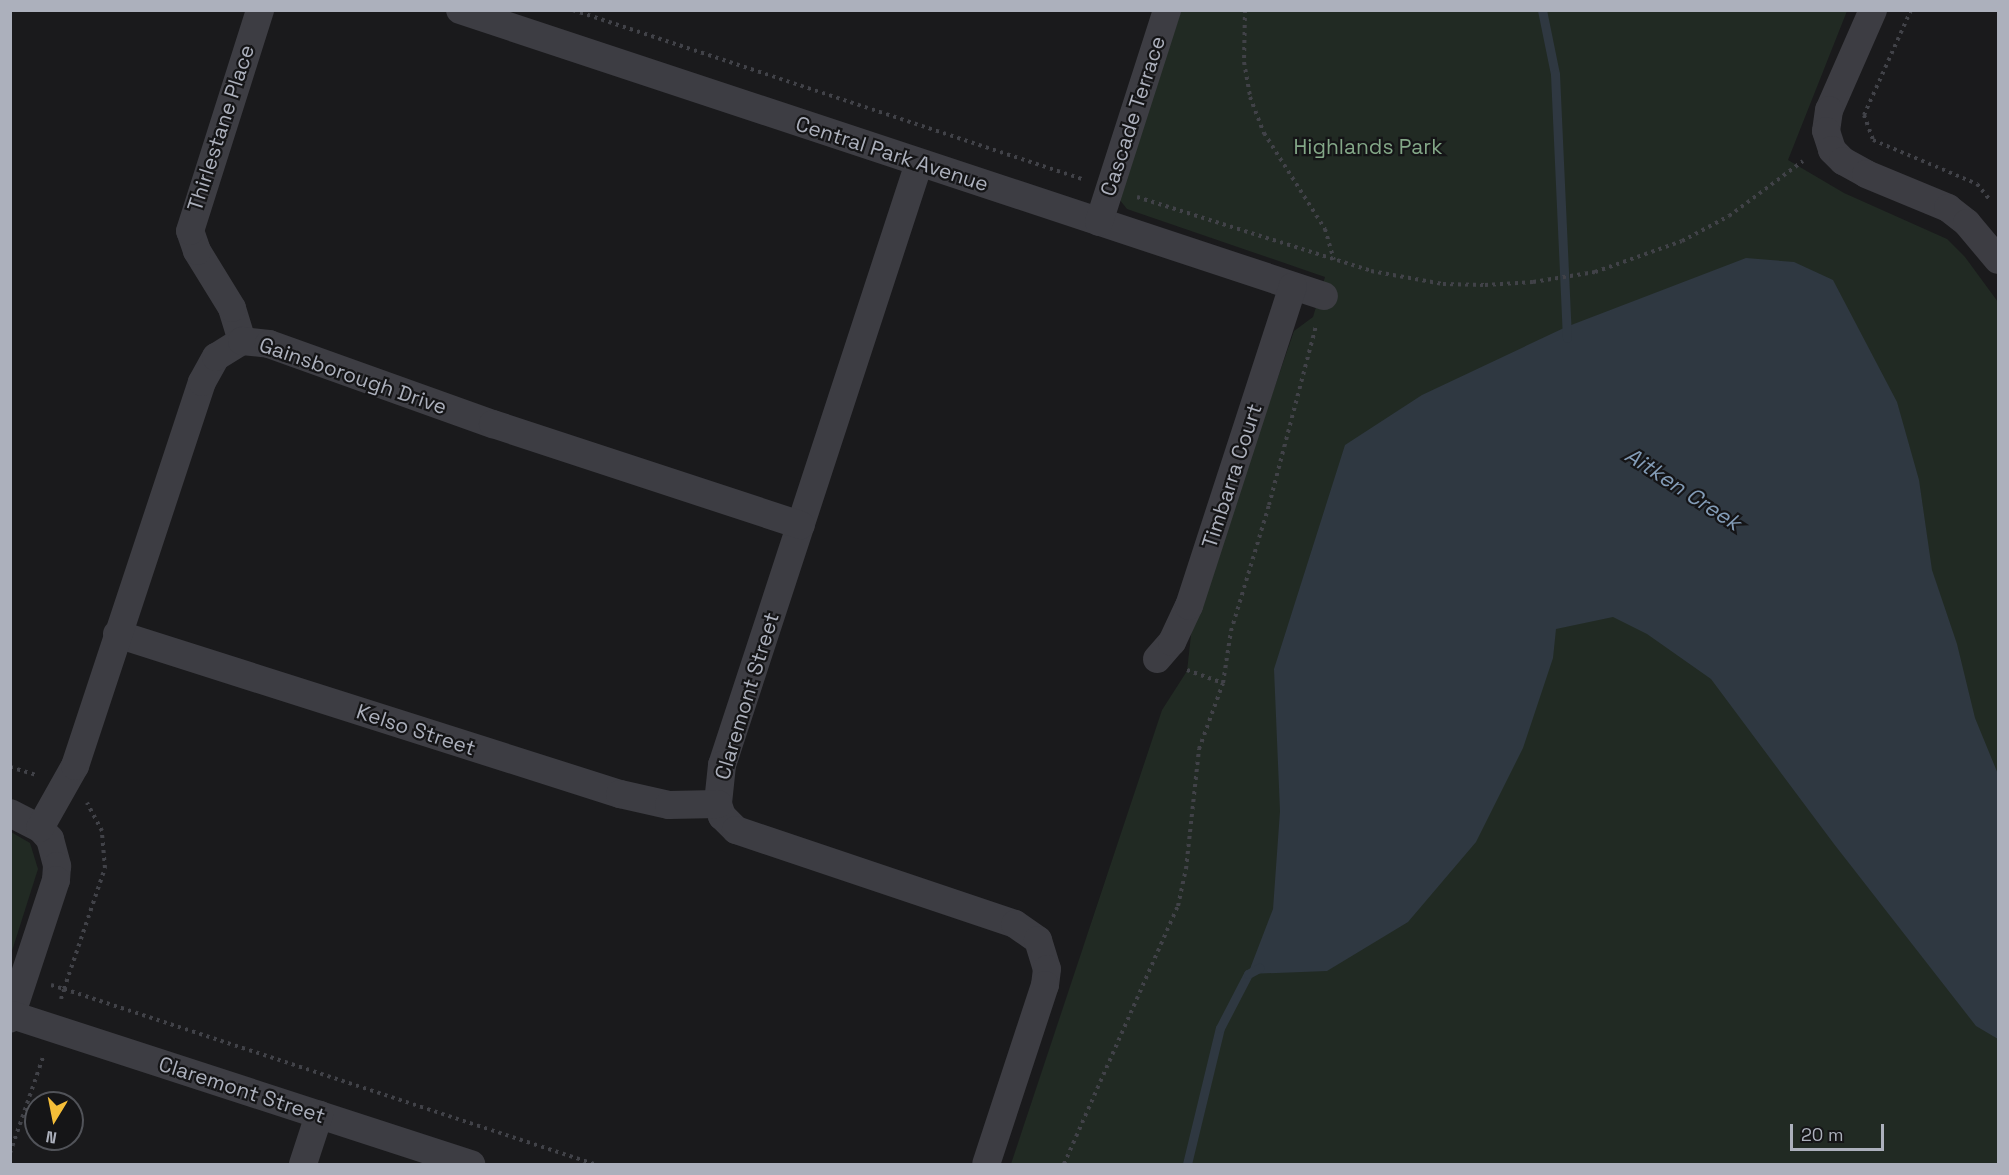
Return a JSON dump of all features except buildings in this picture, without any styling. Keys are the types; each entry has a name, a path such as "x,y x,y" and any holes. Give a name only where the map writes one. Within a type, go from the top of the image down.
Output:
{"street":[{"name":"Thirlestane Place","path":"242,341 232,308 197,251 190,231 260,10"},
{"name":"Central Park Avenue","path":"460,10 1324,296"},
{"name":"Cascade Terrace","path":"1099,222 1167,10"},
{"path":"1873,10 1829,110 1826,122 1828,141 1843,161 1948,208 1967,223 1998,260"},
{"name":"Claremont Street","path":"919,162 722,765 718,804 722,816 736,831 1015,924 1038,940 1047,969 1045,985 986,1164"},
{"name":"Timbarra Court","path":"1157,659 1172,642 1189,606 1293,286"},
{"name":"Gainsborough Drive","path":"40,828 75,766 202,382 216,357 242,341 279,347 493,424 801,525"},
{"name":"Kelso Street","path":"117,634 620,794 669,805 718,804"},
{"path":"10,813 40,828 56,851 56,880 11,1017"},
{"name":"Claremont Street","path":"11,1017 52,1028 471,1164"},
{"path":"303,1164 319,1115"}],"path":[{"path":"573,10 1110,188 1380,273 1443,284 1533,282 1595,272 1682,241 1754,199 1828,141"},
{"path":"1911,10 1864,115 1873,140 1977,184 1991,202"},
{"path":"10,1153 64,989 594,1164"}],"green space":[{"name":"Highlands Park","path":"1181,11 1847,11 1788,160 1844,193 1947,239 1965,257 1998,302 1998,1164 1011,1164 1162,710 1187,671 1192,626 1294,331 1313,317 1325,277 1127,209 1119,199"},
{"path":"11,832 30,843 38,869 11,954"}],"water":[{"path":"1746,258 1794,262 1833,280 1897,402 1919,480 1932,570 1957,644 1975,718 1998,774 1998,1039 1976,1026 1834,844 1711,679 1647,634 1613,617 1556,629 1553,658 1523,748 1476,842 1408,922 1327,971 1248,974 1273,909 1280,811 1274,669 1345,445 1422,395 1566,327"}],"waterway":[{"name":"Aitken Creek","path":"1542,10 1555,74 1567,338"},
{"path":"1187,1164 1220,1028 1248,974 1259,968"}]}
